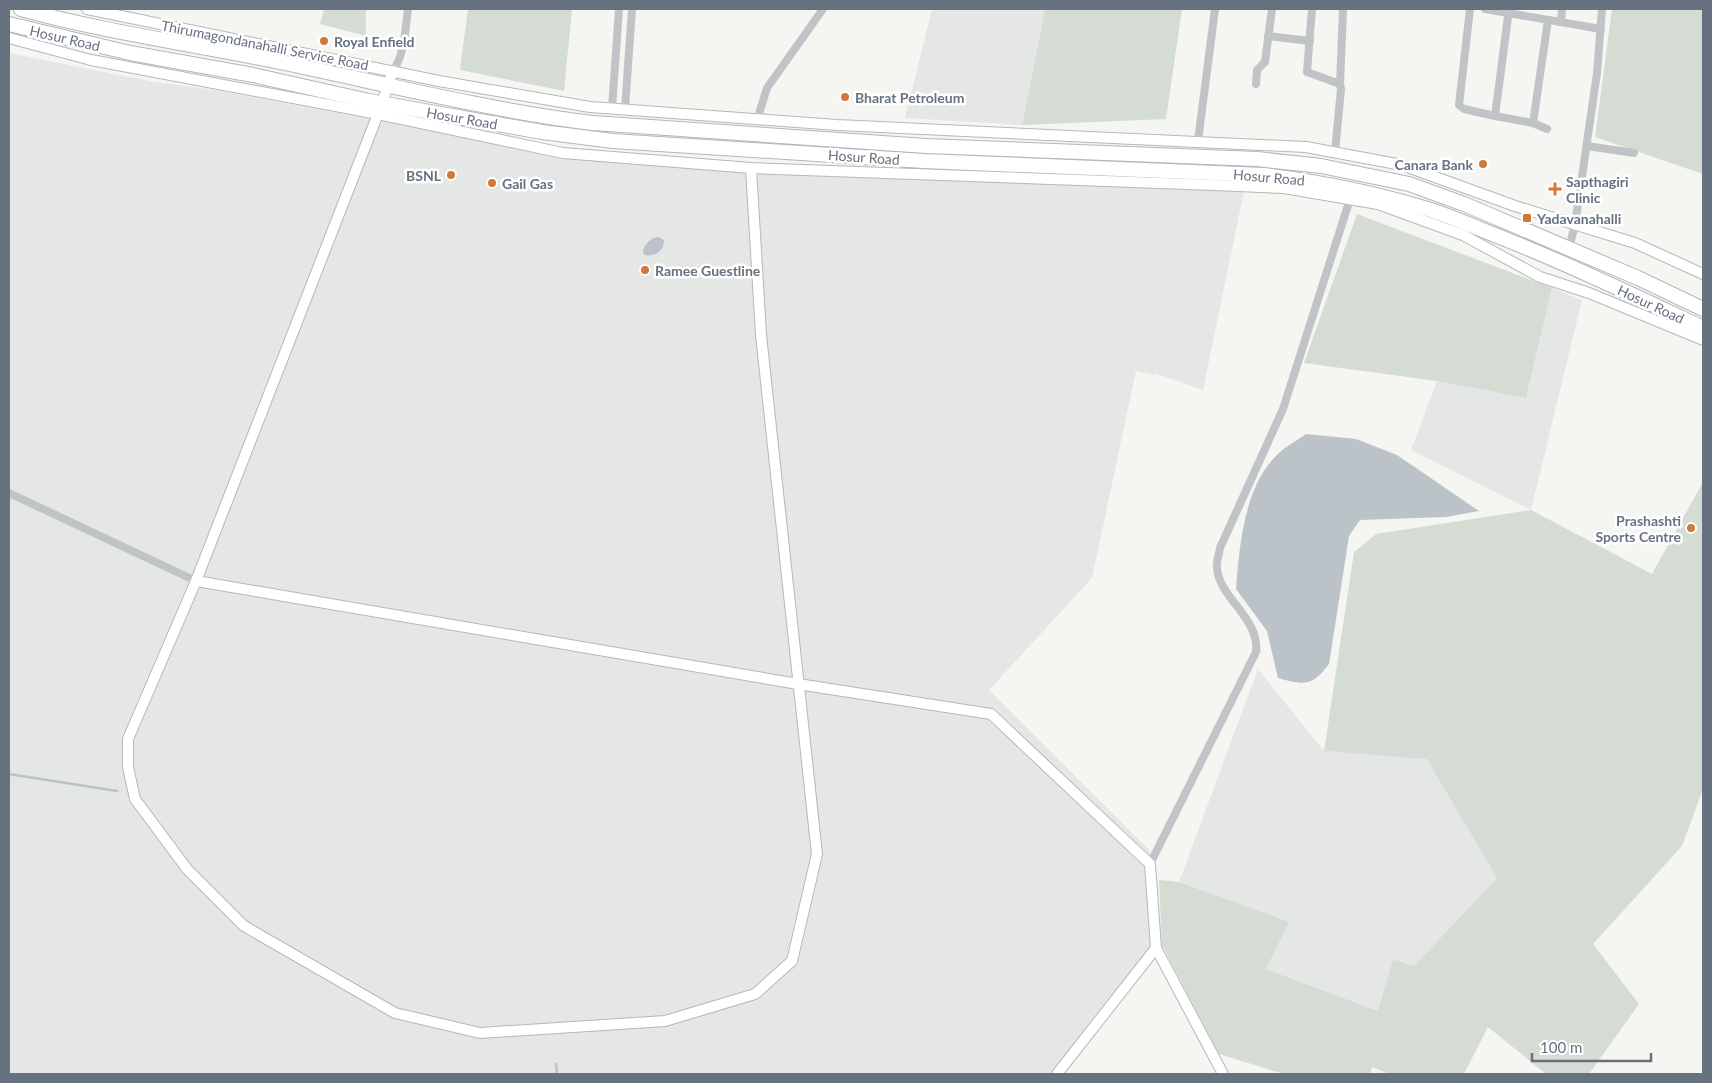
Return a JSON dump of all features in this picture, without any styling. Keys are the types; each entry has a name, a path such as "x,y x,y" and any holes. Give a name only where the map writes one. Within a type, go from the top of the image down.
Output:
{"highway":[{"name":"Hosur Road","path":"21,9 155,40 299,66 388,86 553,118 593,123 926,146 1187,155 1295,162 1409,184 1464,204 1569,248 1703,309"},
{"name":"Hosur Road","path":"9,24 121,51 253,75 380,109 612,141 1236,180 1308,181 1357,190 1425,208 1523,246 1703,336"}],"street":[{"name":"Thirumagondanahalli Service Road","path":"87,9 388,70 551,100 612,108 757,120 964,132 1306,147 1402,165 1575,225 1635,243 1703,274"},
{"path":"408,9 403,46 398,64 388,70 388,86 380,109 196,581 128,739 128,767 135,799 187,868 244,926 395,1013 480,1033 664,1020 755,994 792,961 817,854 761,335 751,168"},
{"path":"612,108 619,9"},
{"path":"625,109 632,9"},
{"path":"757,120 767,88 823,9"},
{"path":"1198,141 1215,9"},
{"path":"1256,84 1257,70 1265,62 1272,9"},
{"path":"1312,9 1307,72 1340,84"},
{"path":"1335,152 1341,89 1342,9"},
{"path":"1470,9 1459,105 1464,109 1533,123 1547,129"},
{"path":"1486,9 1508,11 1548,20 1601,28"},
{"path":"1561,22 1562,9"},
{"path":"1569,248 1575,225 1587,146 1602,9"},
{"path":"1496,116 1508,11"},
{"path":"1533,123 1548,20"},
{"path":"1268,36 1310,42"},
{"path":"9,38 91,60 380,109 563,153 751,168 1236,180 1350,199 1378,204 1463,235 1540,277 1589,293 1703,336"},
{"path":"1587,146 1634,153"},
{"path":"1223,1074 1156,948 1150,864 1256,652 1258,640 1219,578 1216,567 1220,548 1283,409 1350,199"},
{"path":"9,493 196,581 798,684 990,714 1150,864"},
{"path":"1057,1074 1156,948"}],"shaded area":[{"path":"324,9 366,9 366,36 320,24"},
{"path":"468,9 572,9 564,91 460,70"},
{"path":"932,9 1045,9 1022,125 905,118"},
{"path":"1045,9 1182,9 1166,119 1022,125"},
{"path":"1612,9 1703,9 1703,174 1595,137"},
{"path":"9,53 155,82 215,90 563,155 747,170 1244,191 1203,390 1154,373 1154,375 1136,371 1092,578 989,690 1150,851 1153,949 1061,1074 9,1074"},
{"path":"1357,214 1552,288 1526,398 1437,381 1304,363"},
{"path":"658,237 664,240 661,250 652,255 645,255 643,250 648,242"},
{"path":"1552,288 1582,300 1531,510 1411,450 1437,381 1526,398"},
{"path":"1306,434 1356,439 1397,455 1479,511 1446,517 1360,520 1349,536 1329,664 1318,677 1301,683 1278,678 1267,631 1236,589 1241,538 1256,485 1275,457"},
{"path":"1703,482 1703,789 1682,846 1593,944 1639,1004 1589,1074 1546,1074 1488,1027 1464,1074 1389,1074 1372,1067 1370,1074 1284,1074 1219,1054 1162,945 1159,880 1179,882 1289,922 1266,969 1378,1011 1393,959 1414,966 1497,878 1427,759 1324,751 1354,552 1376,534 1531,510 1652,574"},
{"path":"1258,669 1324,751 1427,758 1497,878 1414,966 1393,959 1378,1011 1266,969 1288,922 1179,882"}],"waterway":[{"path":"9,774 117,791"},
{"path":"556,1064 557,1074"}],"place":[{"name":"Royal Enfield","path":"324,41"},
{"name":"Bharat Petroleum","path":"845,97"},
{"name":"Canara Bank","path":"1483,164"},
{"name":"BSNL","path":"451,175"},
{"name":"Gail Gas","path":"492,183"},
{"name":"Sapthagiri Clinic","path":"1555,189"},
{"name":"Yadavanahalli","path":"1527,218"},
{"name":"Ramee Guestline","path":"645,270"},
{"name":"Prashashti Sports Centre","path":"1691,528"}]}
